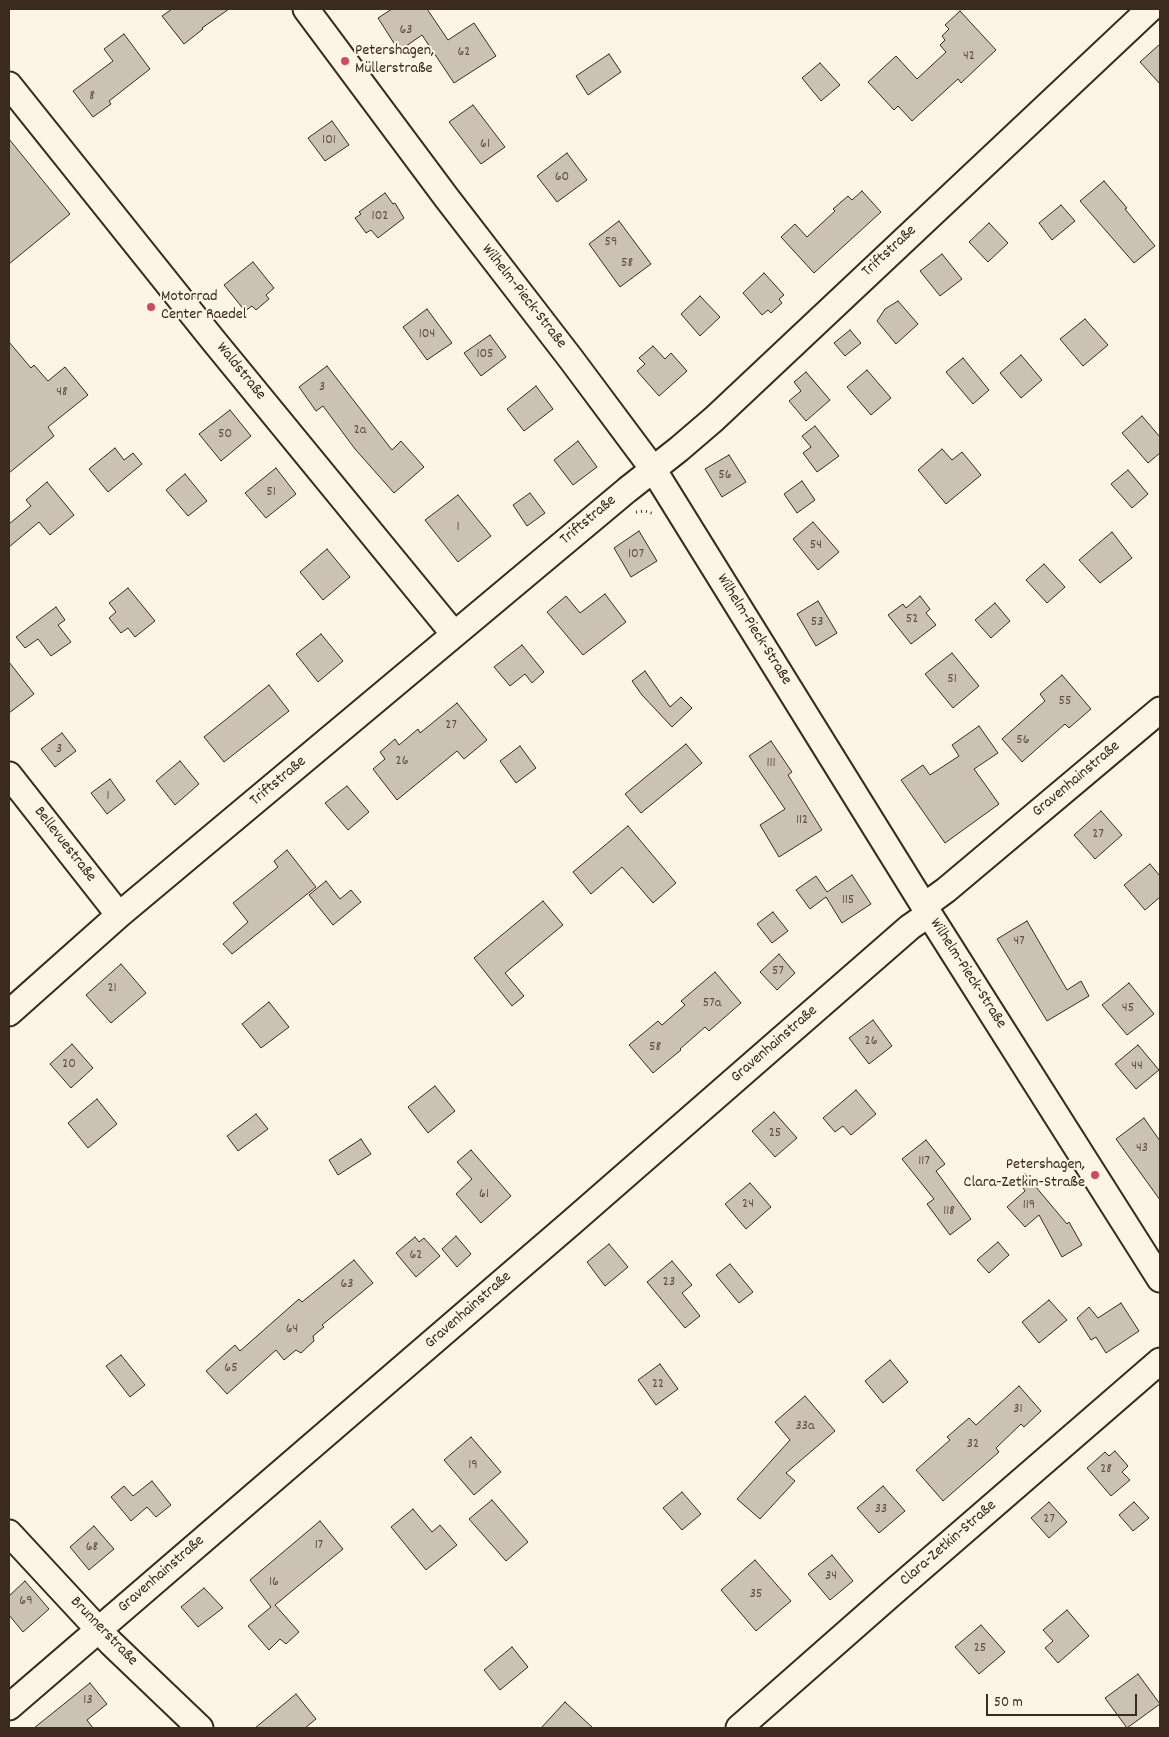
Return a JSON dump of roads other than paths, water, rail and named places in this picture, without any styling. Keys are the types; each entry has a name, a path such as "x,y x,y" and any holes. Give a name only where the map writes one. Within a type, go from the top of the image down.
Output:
{"street":[{"name":"Wilhelm-Pieck-Straße","path":"306,9 653,470 926,910 1160,1279"},
{"name":"Triftstraße","path":"9,1013 119,915 714,419 1150,9"},
{"name":"Waldstraße","path":"9,85 219,347 454,634"},
{"name":"Gravenhainstraße","path":"9,1707 896,940 946,890 1160,710"},
{"name":"Bellevuestraße","path":"9,775 119,915"},
{"name":"Clara-Zetkin-Straße","path":"739,1728 890,1594 1160,1361"},
{"name":"Brunnerstraße","path":"9,1533 99,1629 200,1728"}],"place":[{"name":"Petershagen, Müllerstraße","path":"345,61"},
{"name":"Motorrad Center Raedel","path":"151,307"},
{"name":"Petershagen, Clara-Zetkin-Straße","path":"1095,1175"}]}
